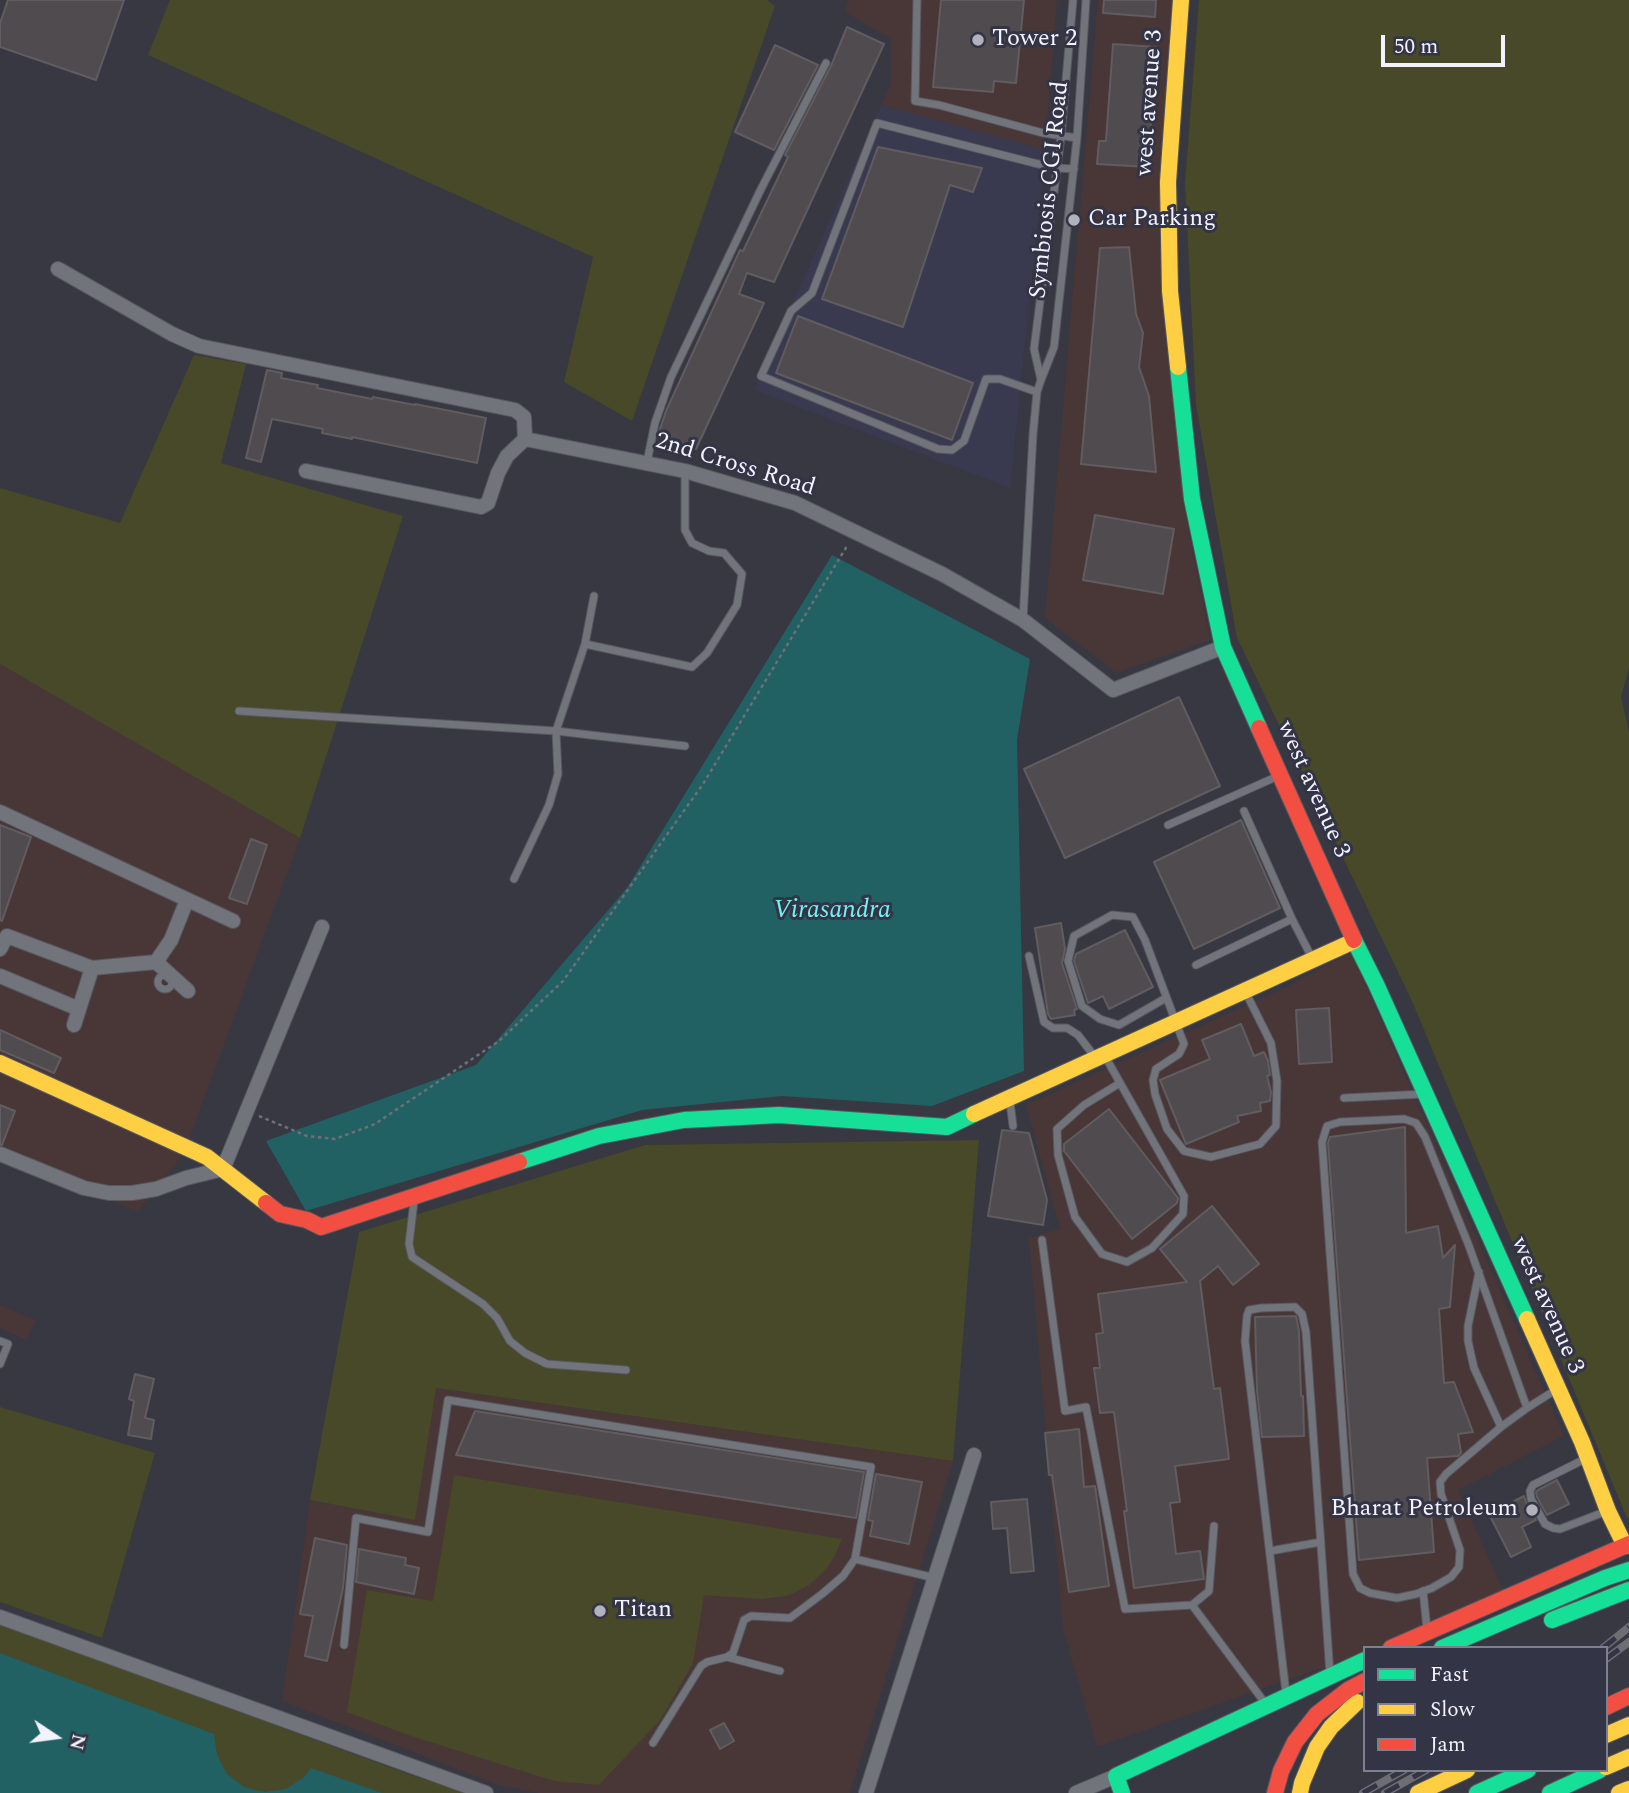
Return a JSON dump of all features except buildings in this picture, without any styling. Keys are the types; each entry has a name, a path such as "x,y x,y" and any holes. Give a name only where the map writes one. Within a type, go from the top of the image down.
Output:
{"main road":[{"name":"west avenue 3","path":"1181,0 1168,182 1170,290 1192,499 1223,647 1558,1388 1608,1510 1627,1545"},
{"path":"0,1063 206,1157 280,1214 307,1220 321,1227 599,1136 684,1120 779,1115 947,1127 1354,941"},
{"path":"1396,1646 1627,1545"},
{"path":"1447,1646 1629,1570"},
{"path":"1543,1623 1629,1590"},
{"path":"1485,1646 1505,1638"},
{"path":"1122,1793 1116,1776 1363,1661"},
{"path":"1275,1793 1281,1771 1295,1742 1317,1714 1363,1682"},
{"path":"1608,1706 1629,1696"},
{"path":"1300,1793 1317,1747 1331,1727 1363,1699"},
{"path":"1608,1734 1629,1725"},
{"path":"1608,1767 1629,1757"},
{"path":"1418,1793 1463,1772"},
{"path":"1477,1793 1524,1772"},
{"path":"1550,1793 1596,1772"},
{"path":"1619,1793 1629,1789"}],"street":[{"path":"58,269 172,334 200,346 515,410 524,417 525,439 507,456 488,503 481,507 306,471"},
{"name":"2nd Cross Road","path":"525,439 685,471 795,503 942,574 1023,620 1113,690 1223,647"},
{"path":"0,811 233,921"},
{"path":"156,962 171,940 187,900"},
{"path":"0,1154 84,1188 109,1193 156,1189 223,1169 322,927"},
{"path":"2,940 92,968 156,962 188,991"},
{"path":"74,1025 92,968"},
{"path":"0,976 79,1009"},
{"path":"866,1793 974,1455"},
{"path":"0,1617 486,1793"},
{"path":"1076,1793 1116,1776"}],"lane":[{"path":"917,0 915,101 1061,137 1077,138"},
{"name":"Symbiosis CGI Road","path":"1041,380 1034,349 1061,137 1073,0"},
{"name":"Symbiosis CGI Road","path":"1023,620 1037,392 1054,347 1077,138 1086,0"},
{"path":"647,462 655,423 671,377 761,189 826,63"},
{"path":"1037,392 1000,379 986,379 964,441 952,450 939,449 761,376 791,311 812,293 877,123 1057,168 1074,169"},
{"path":"585,645 692,667 707,653 737,605 741,574 724,553 709,551 692,542 685,530 685,471"},
{"path":"514,879 549,805 558,774 556,731 585,645 594,596"},
{"path":"239,711 556,731 685,746"},
{"path":"1168,825 1280,775"},
{"path":"1244,811 1313,960"},
{"path":"1166,998 1119,1025 1091,1013 1082,1006 1068,961 1074,936 1112,915 1133,917 1144,940 1184,1044 1179,1054 1156,1069 1153,1080 1155,1094 1167,1129 1184,1151 1211,1157 1260,1144 1276,1126 1277,1081 1271,1043 1245,990"},
{"path":"1196,965 1293,919"},
{"path":"1030,956 1044,1022 1053,1028 1067,1028 1100,1057 1120,1083 1184,1196 1184,1214 1152,1248 1127,1262 1102,1254 1074,1217 1058,1155 1057,1129 1084,1105 1120,1083"},
{"path":"1344,1098 1425,1094"},
{"path":"1009,1098 1013,1126"},
{"path":"1527,1408 1479,1271 1425,1137 1416,1123 1404,1119 1340,1122 1327,1126 1322,1142 1353,1574 1360,1588 1370,1593 1396,1598 1423,1591 1451,1577 1458,1567 1460,1550 1441,1494 1440,1482 1501,1427 1558,1388"},
{"path":"414,1197 410,1244 412,1256 484,1304 497,1318 510,1341 525,1353 547,1364 626,1370"},
{"path":"1469,1246 1491,1239"},
{"path":"1042,1240 1065,1411 1086,1407 1125,1609 1192,1605 1209,1591 1214,1525"},
{"path":"1479,1271 1468,1326 1468,1341 1474,1368 1501,1427"},
{"path":"1286,1696 1245,1341 1249,1310 1295,1307 1302,1314 1306,1332 1331,1675"},
{"path":"0,1341 8,1345 0,1364"},
{"path":"344,1645 356,1518 428,1532 448,1400 871,1466 855,1559 843,1576 790,1618 751,1616 744,1620 733,1653 702,1666 653,1743"},
{"path":"1588,1458 1533,1485 1530,1491 1531,1499 1545,1524 1560,1529 1608,1510"},
{"path":"1270,1551 1321,1542"},
{"path":"855,1559 936,1578"},
{"path":"1423,1591 1427,1632"},
{"path":"1192,1605 1267,1705"},
{"path":"727,1657 780,1671"}],"path":[{"path":"246,1111 307,1136 335,1139 375,1124 499,1041 563,981 703,784 855,533"}],"shaded area":[{"path":"170,0 767,0 775,6 632,421 564,382 593,257 148,55"},
{"path":"848,0 1057,0 1045,150 881,105 891,84 891,39 845,12"},
{"path":"1098,0 1175,0 1183,503 1210,640 1116,673 1045,618"},
{"path":"1199,0 1629,0 1629,668 1621,697 1629,732 1627,1518 1412,1001 1237,638 1196,405 1185,184"},
{"path":"881,105 1045,150 1010,488 754,390"},
{"path":"194,355 246,364 221,463 403,516 300,838 0,664 0,488 120,523"},
{"path":"0,664 300,838 184,1153 138,1211 0,1161"},
{"path":"1351,953 1564,1436 1458,1490 1506,1597 1396,1646 1363,1646 1363,1660 1344,1660 1097,1747 1063,1629 1029,1238 1060,1229 1026,1105 1282,989"},
{"path":"979,1140 953,1461 436,1388 415,1520 310,1500 359,1232 645,1145"},
{"path":"0,1305 36,1320 26,1340 0,1328"},
{"name":"Titan","path":"435,1388 953,1461 850,1793 539,1793 498,1785 282,1701 310,1500 415,1520"},
{"path":"0,1407 155,1453 102,1638 0,1602"},
{"path":"454,1475 842,1539 827,1568 809,1585 786,1596 761,1599 704,1595 693,1663 661,1719 599,1785 554,1781 408,1735 347,1712 367,1590 433,1601"},
{"path":"0,1624 405,1773 465,1793 0,1793"}],"water":[{"name":"Virasandra","path":"832,555 1030,659 1017,740 1024,1071 932,1106 782,1096 642,1110 306,1211 266,1141 476,1065 627,888"},
{"path":"0,1653 214,1734 217,1755 227,1774 244,1787 265,1792 286,1789 304,1777 311,1768 382,1793 0,1793"}],"railway":[{"path":"1605,1646 1629,1627"},
{"path":"1608,1658 1629,1642"},
{"path":"1363,1793 1400,1772"},
{"path":"1385,1793 1422,1772"}],"traffic: fast":[{"path":"1178,367 1192,499 1223,647 1259,728"},
{"path":"1354,940 1527,1319"},
{"path":"519,1162 599,1136 684,1120 779,1115 947,1127 974,1114"},
{"path":"1447,1646 1629,1570"},
{"path":"1552,1620 1629,1590"},
{"path":"1122,1793 1116,1776 1363,1661"},
{"path":"1477,1793 1524,1772"},
{"path":"1550,1793 1596,1772"}],"traffic: slow":[{"path":"1178,367 1170,291 1168,182 1181,0"},
{"path":"974,1114 1354,941"},
{"path":"0,1063 207,1157 266,1203"},
{"path":"1527,1319 1625,1546"},
{"path":"1300,1793 1317,1747 1331,1727 1357,1702"},
{"path":"1608,1734 1629,1725"},
{"path":"1608,1766 1629,1757"},
{"path":"1418,1793 1463,1772"},
{"path":"1619,1793 1629,1789"}],"traffic: jam":[{"path":"1259,728 1354,940"},
{"path":"266,1203 280,1214 307,1220 321,1227 519,1162"},
{"path":"1396,1646 1629,1544"},
{"path":"1275,1793 1281,1771 1295,1742 1317,1714 1363,1682"},
{"path":"1608,1706 1629,1696"}],"place":[{"name":"Tower 2","path":"978,40"},
{"name":"Car Parking","path":"1074,220"},
{"name":"Bharat Petroleum","path":"1532,1510"},
{"name":"Titan","path":"600,1611"}]}
